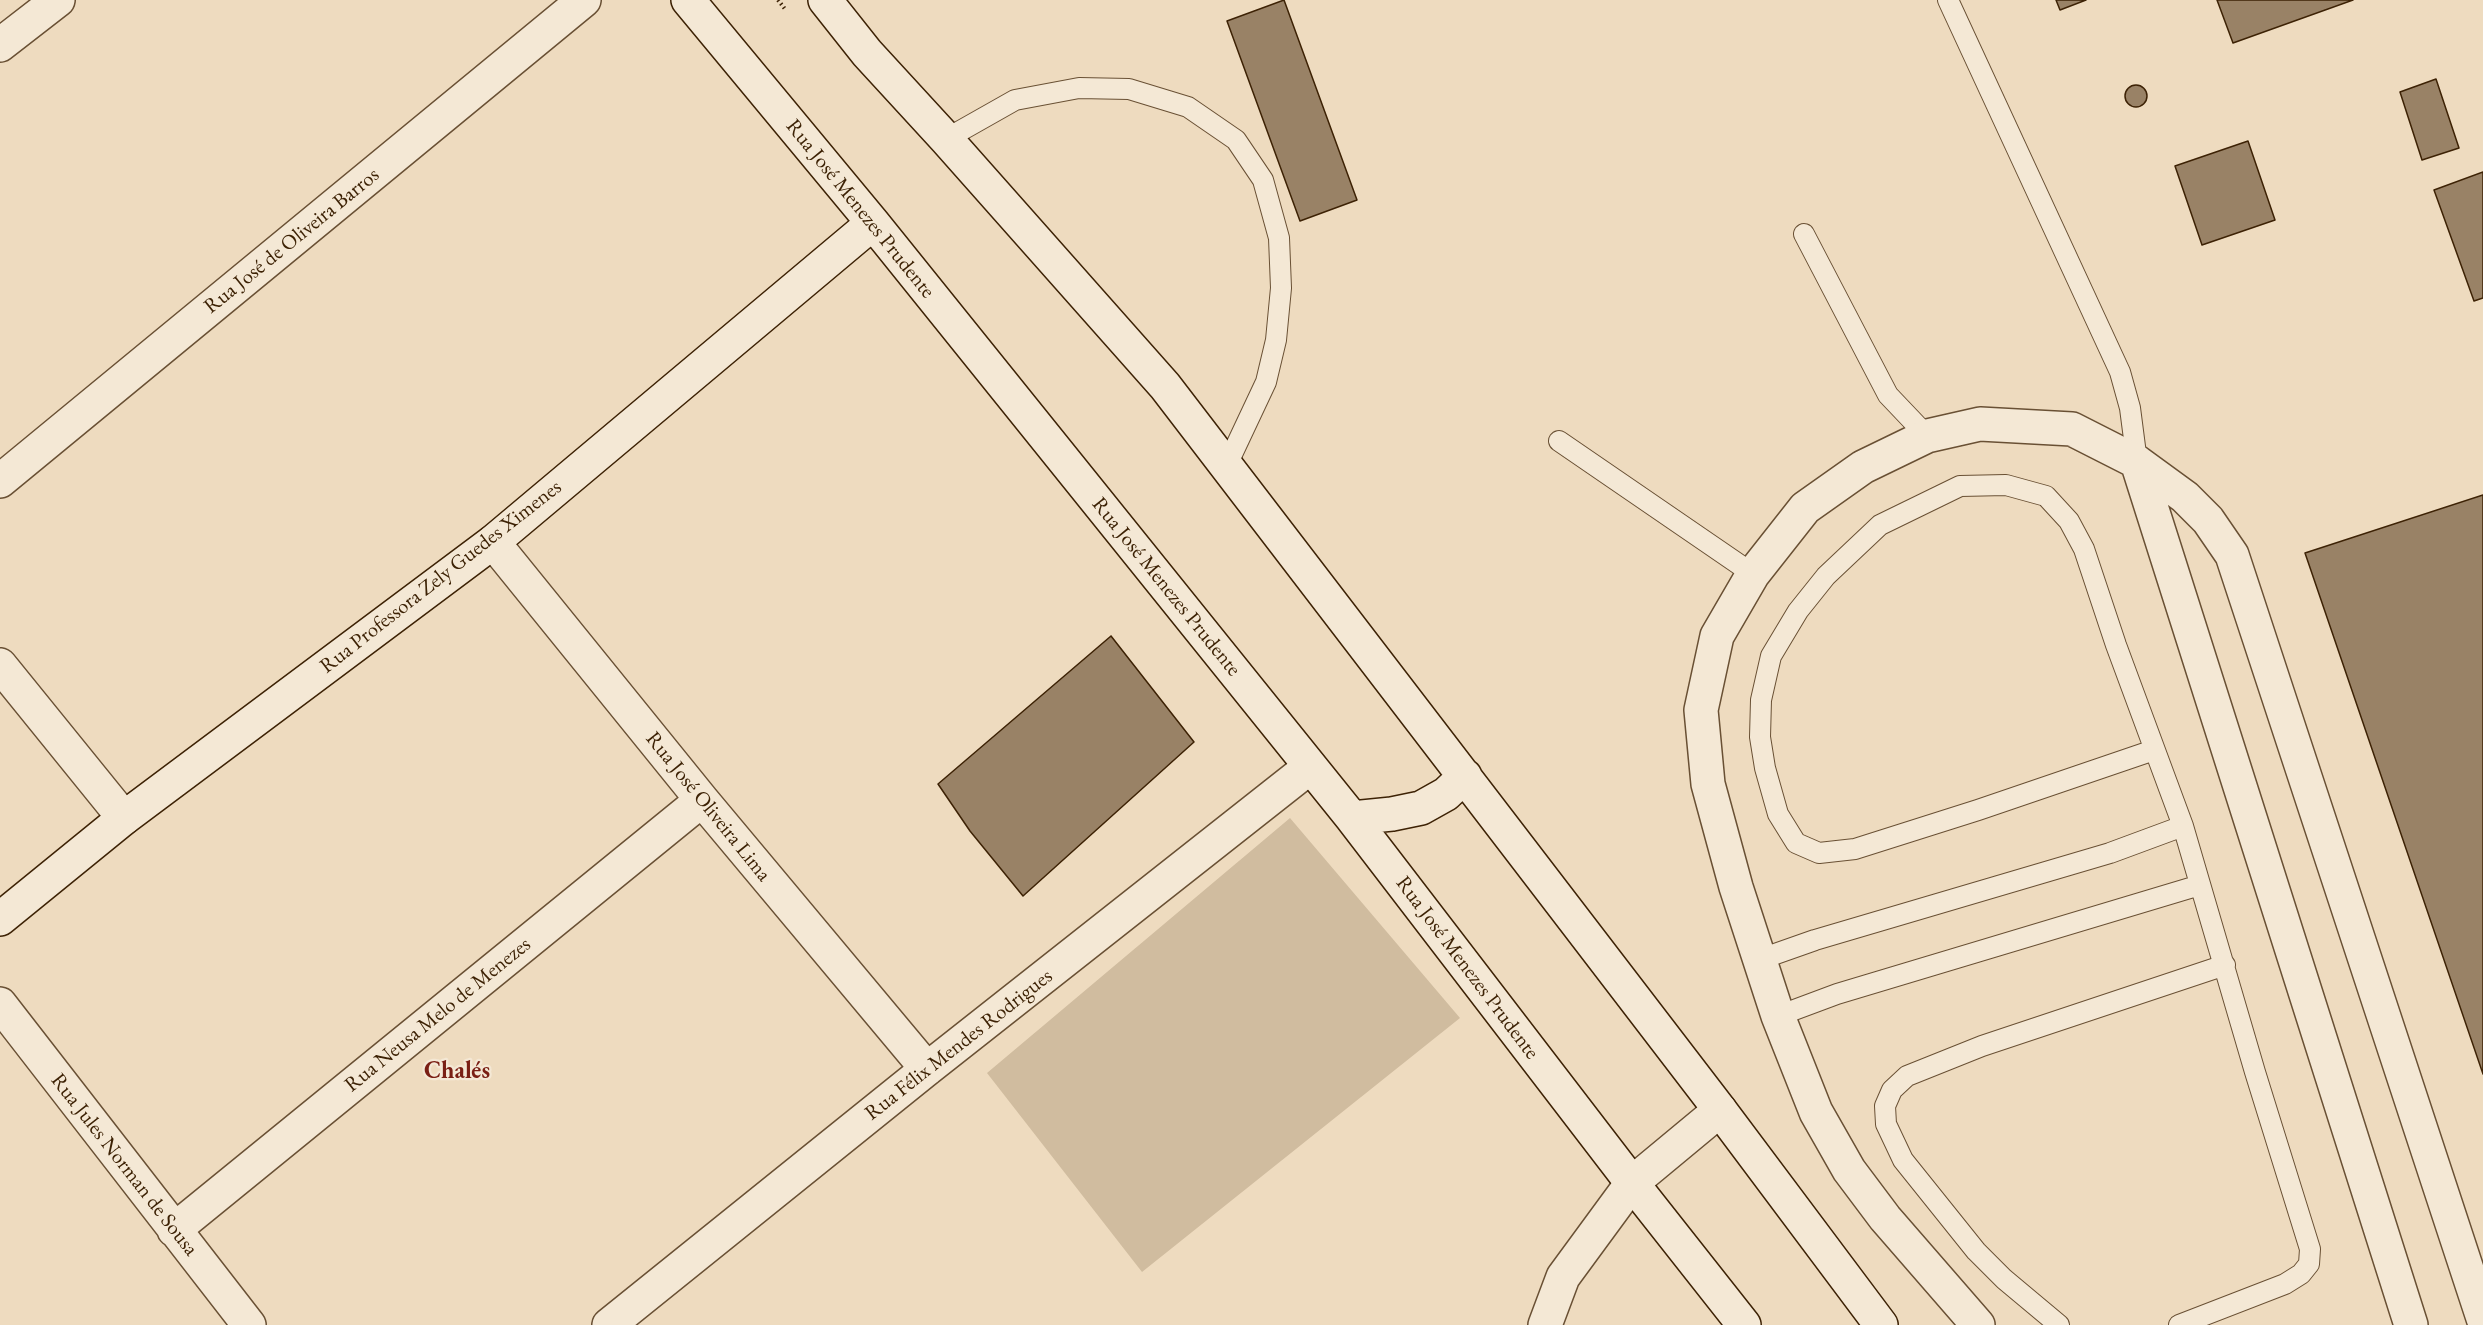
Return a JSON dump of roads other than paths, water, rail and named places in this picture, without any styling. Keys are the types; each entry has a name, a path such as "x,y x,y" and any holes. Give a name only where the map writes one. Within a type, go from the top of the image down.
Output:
{"street":[{"path":"0,45 58,0"},
{"name":"Rua José de Oliveira Barros","path":"0,481 584,0"},
{"name":"Rua José Menezes Prudente","path":"688,0 873,223 1352,818 1744,1325"},
{"path":"825,0 867,53 1165,386 1720,1110 1881,1325"},
{"name":"Rua Professora Zely Guedes Ximenes","path":"0,919 124,818 493,542 873,223"},
{"path":"1978,1325 1885,1218 1849,1170 1816,1112 1778,1016 1736,886 1708,784 1701,710 1717,636 1753,574 1805,508 1863,466 1927,436 1980,424 2072,429 2136,462 2185,497 2208,520 2232,555 2483,1318"},
{"path":"2136,462 2411,1325"},
{"name":"Rua José Oliveira Lima","path":"493,542 702,800 927,1069"},
{"path":"0,665 124,818"},
{"name":"Rua Félix Mendes Rodrigues","path":"609,1325 927,1069 1310,766"},
{"path":"1352,818 1421,808 1446,794 1464,776"},
{"name":"Rua Neusa Melo de Menezes","path":"174,1230 702,800"},
{"name":"Rua Jules Norman de Sousa","path":"0,1004 249,1325"},
{"path":"1545,1325 1563,1278 1632,1183 1720,1110"}],"lane":[{"path":"1948,0 2120,372 2130,408 2136,462"},
{"path":"946,139 1015,100 1078,88 1129,89 1188,107 1236,140 1263,180 1279,238 1281,288 1276,340 1266,382 1226,467"},
{"path":"1804,234 1888,394 1927,436"},
{"path":"1559,441 1753,574"},
{"path":"2154,750 1855,849 1819,853 1796,843 1778,814 1765,768 1760,737 1761,700 1771,656 1798,610 1826,576 1880,525 1960,486 2006,485 2046,496 2069,521 2084,549 2183,826 2310,1249 2309,1264 2301,1274 2285,1284 2179,1325"},
{"path":"1761,959 1815,940 2110,853 2183,826"},
{"path":"1778,1016 1837,994 2200,885"},
{"path":"2059,1325 2004,1279 1976,1251 1903,1160 1886,1124 1885,1106 1892,1090 1907,1076 1982,1046 2224,965"}],"district":[{"name":"Chalés","path":"457,1071"}]}
